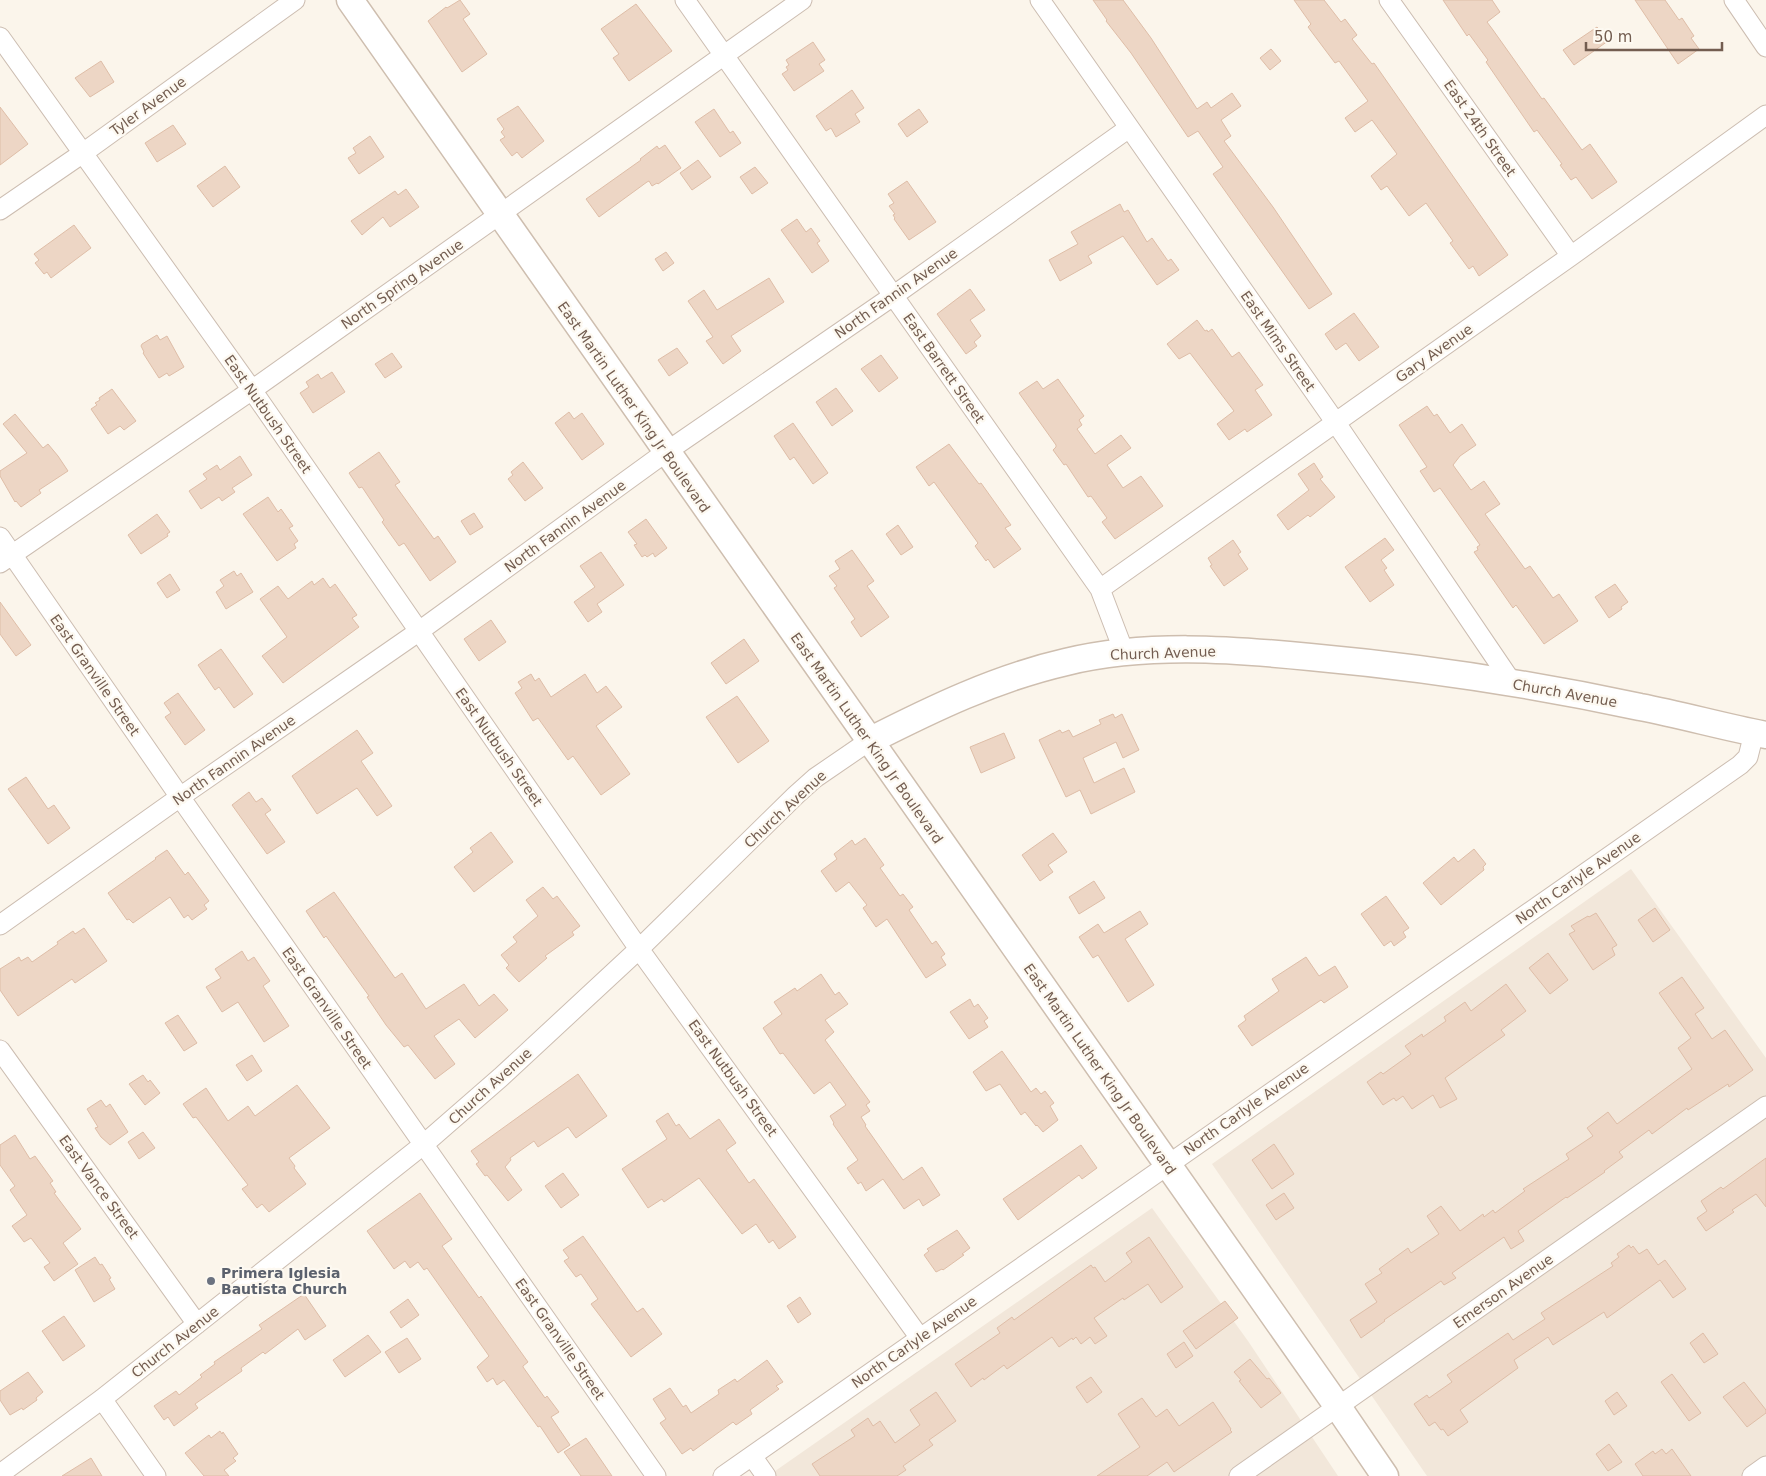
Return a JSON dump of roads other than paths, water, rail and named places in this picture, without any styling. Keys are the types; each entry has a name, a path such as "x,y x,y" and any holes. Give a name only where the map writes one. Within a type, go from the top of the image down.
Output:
{"main road":[{"name":"East Martin Luther King Jr Boulevard","path":"350,0 1385,1476"},
{"name":"Church Avenue","path":"869,740 954,699 992,684 1067,662 1124,652 1198,650 1354,661 1513,684 1639,706 1760,734"}],"street":[{"name":"Tyler Avenue","path":"0,210 295,0"},
{"name":"East Barrett Street","path":"686,0 1100,589 1124,652"},
{"name":"North Spring Avenue","path":"6,559 252,390 802,0"},
{"name":"East Mims Street","path":"1040,0 1336,423 1513,684"},
{"name":"East 24th Street","path":"1390,0 1571,256"},
{"path":"1734,0 1766,47"},
{"name":"East Nutbush Street","path":"0,37 252,390 418,632 639,948 920,1338"},
{"name":"Gary Avenue","path":"1100,589 1571,256 1766,115"},
{"name":"North Fannin Avenue","path":"0,925 418,632 666,452 893,296 1129,128"},
{"name":"East Granville Street","path":"0,537 6,559 180,797 656,1476"},
{"name":"North Carlyle Avenue","path":"723,1476 1740,765 1748,757 1760,734"},
{"name":"Church Avenue","path":"0,1474 102,1399 423,1145 502,1077 639,948 796,795 815,778 869,740"},
{"name":"East Vance Street","path":"0,1050 198,1324"},
{"name":"Emerson Avenue","path":"1239,1476 1766,1106"},
{"path":"102,1399 156,1476"},
{"path":"752,1456 766,1476"},
{"path":"1752,1476 1766,1466"}],"place":[{"name":"Primera Iglesia Bautista Church","path":"211,1281"}]}
